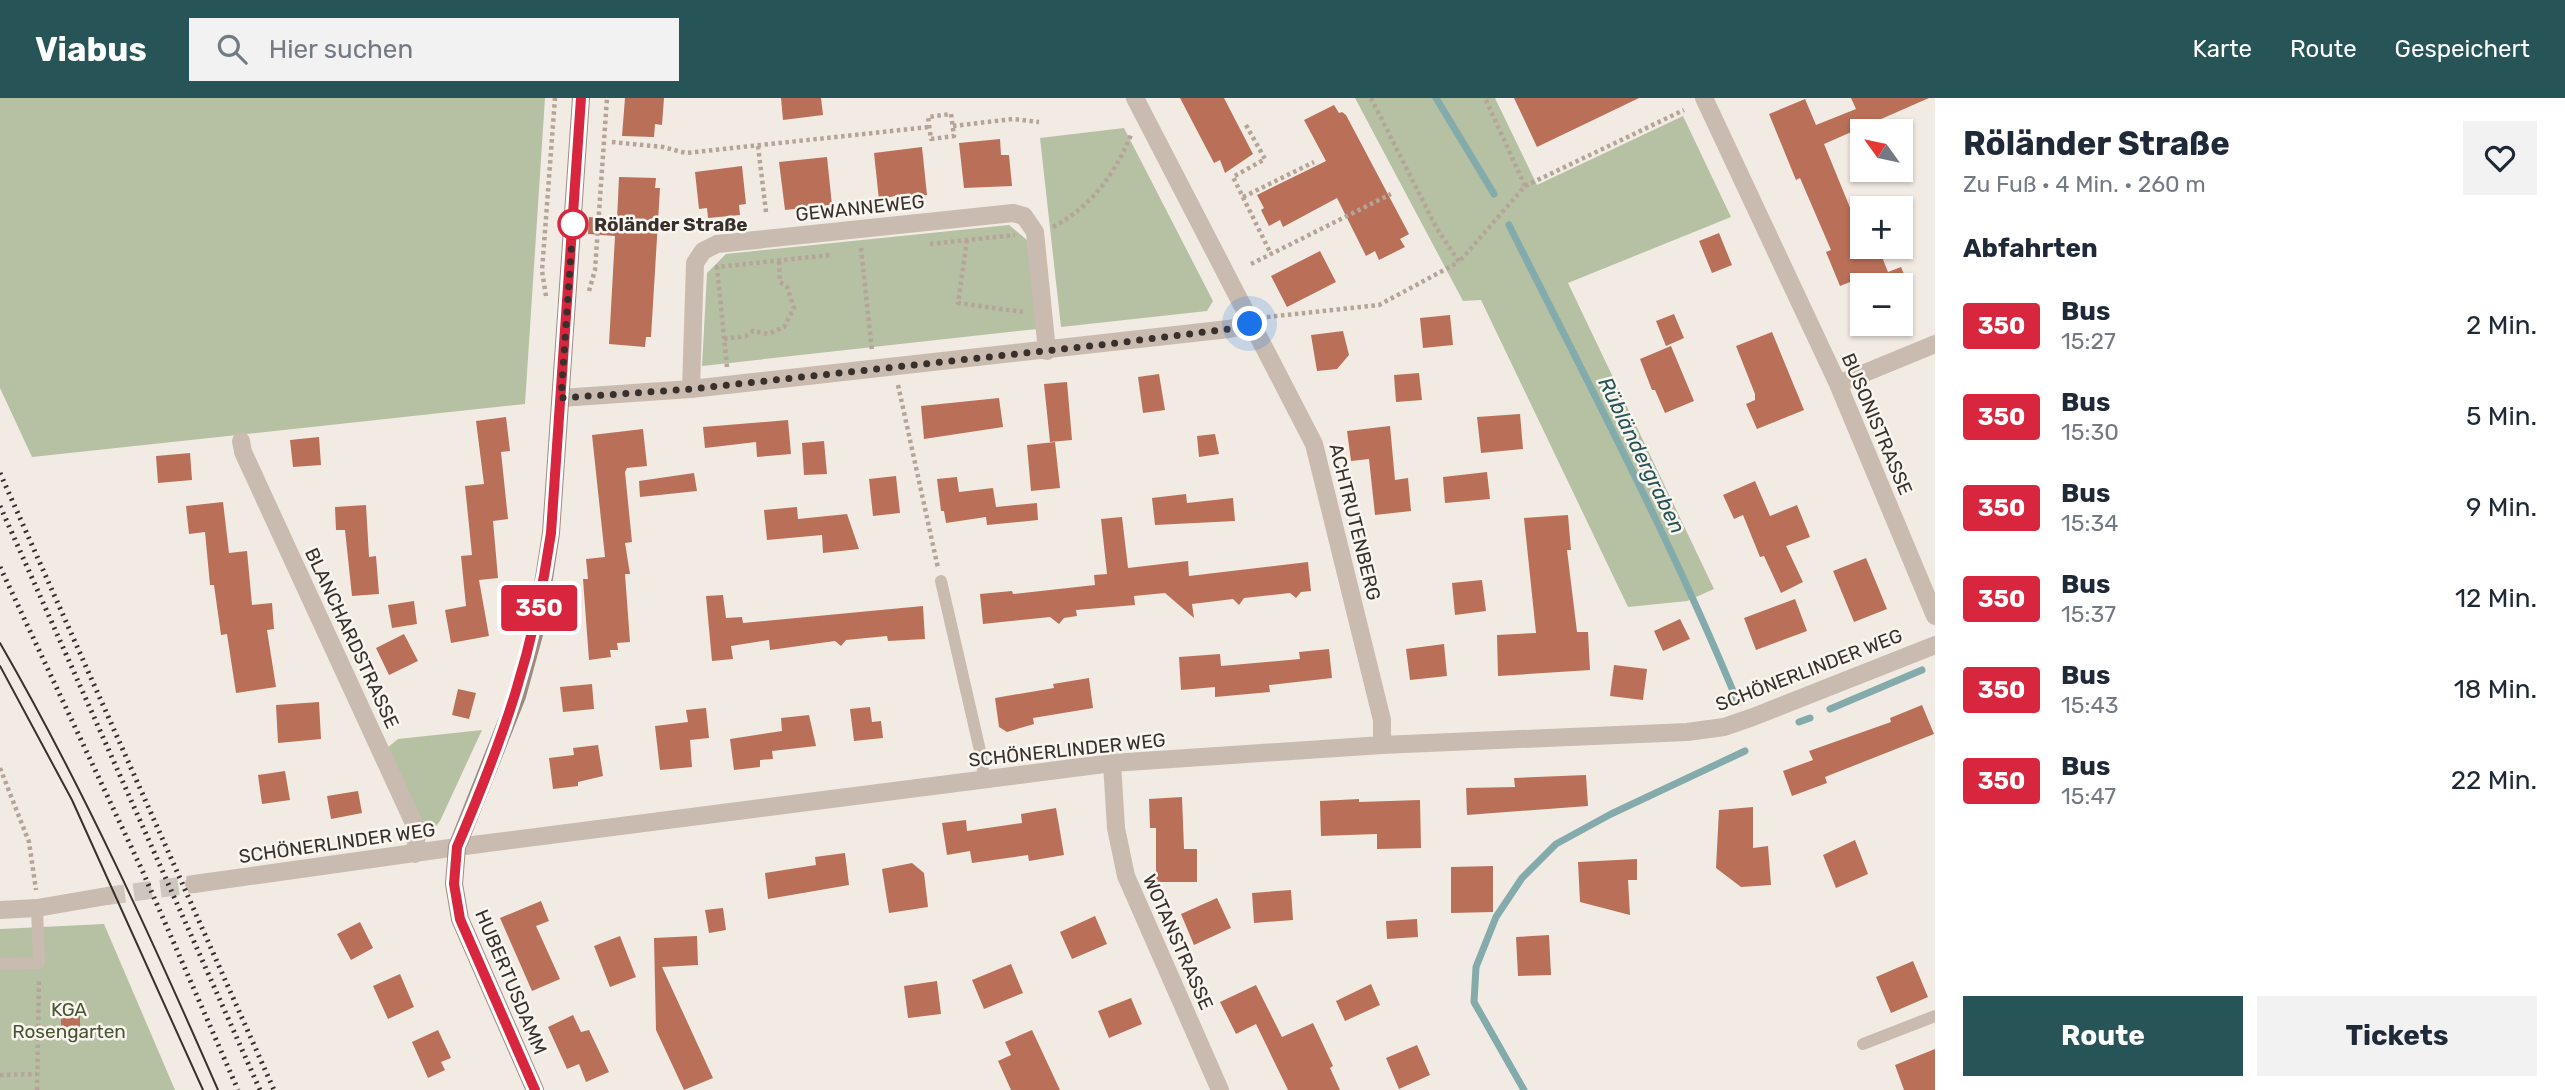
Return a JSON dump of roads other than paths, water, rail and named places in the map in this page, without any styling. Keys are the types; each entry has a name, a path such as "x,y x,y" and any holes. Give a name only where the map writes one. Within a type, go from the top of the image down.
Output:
{"street":[{"path":"457,847 508,724 534,635 551,533 581,98"},
{"name":"ACHTRUTENBERG","path":"1135,98 1314,444 1382,720 1382,746"},
{"name":"BUSONISTRASSE","path":"1706,98 1838,384 1935,616"},
{"name":"GEWANNEWEG","path":"691,389 695,263 703,251 717,244 1013,213 1029,220 1035,232 1047,351"},
{"path":"561,398 691,389 1047,351 1229,329 1250,324"},
{"path":"1838,384 1935,344"},
{"name":"BLANCHARDSTRASSE","path":"241,441 248,463 417,830 415,854"},
{"name":"SCHÖNERLINDER WEG","path":"194,884 457,847 1112,763 1382,746 1687,732 1724,727 1935,645"},
{"name":"WOTANSTRASSE","path":"1112,763 1116,828 1126,876 1220,1090"},
{"name":"HUBERTUSDAMM","path":"457,847 454,884 460,919 535,1090"},
{"path":"0,910 37,908 107,896"}],"lane":[{"path":"941,581 981,755 984,779"},
{"path":"0,964 39,963 37,908"},
{"path":"1863,1044 1935,1016"}],"waterway":[{"name":"Rübländergraben","path":"1436,98 1494,194"},
{"name":"Rübländergraben","path":"1509,225 1657,522 1738,703"},
{"path":"1830,709 1922,670"},
{"path":"1799,722 1810,718"},
{"name":"Rübländergraben","path":"1524,1090 1474,1002 1476,967 1496,917 1522,878 1556,844 1611,814 1745,751"}],"tunnel":[{"path":"107,896 194,884"}],"tram line":[{"path":"0,643 60,752 115,863 218,1090"},
{"path":"0,666 72,800 203,1090"}],"railway":[{"path":"0,473 274,1090"},
{"path":"0,506 260,1090"},
{"path":"0,567 142,870 238,1090"}],"place":[{"name":"Röländer Straße","path":"573,224"}],"park label":[{"name":"KGA Rosengarten","path":"69,1020"}]}
